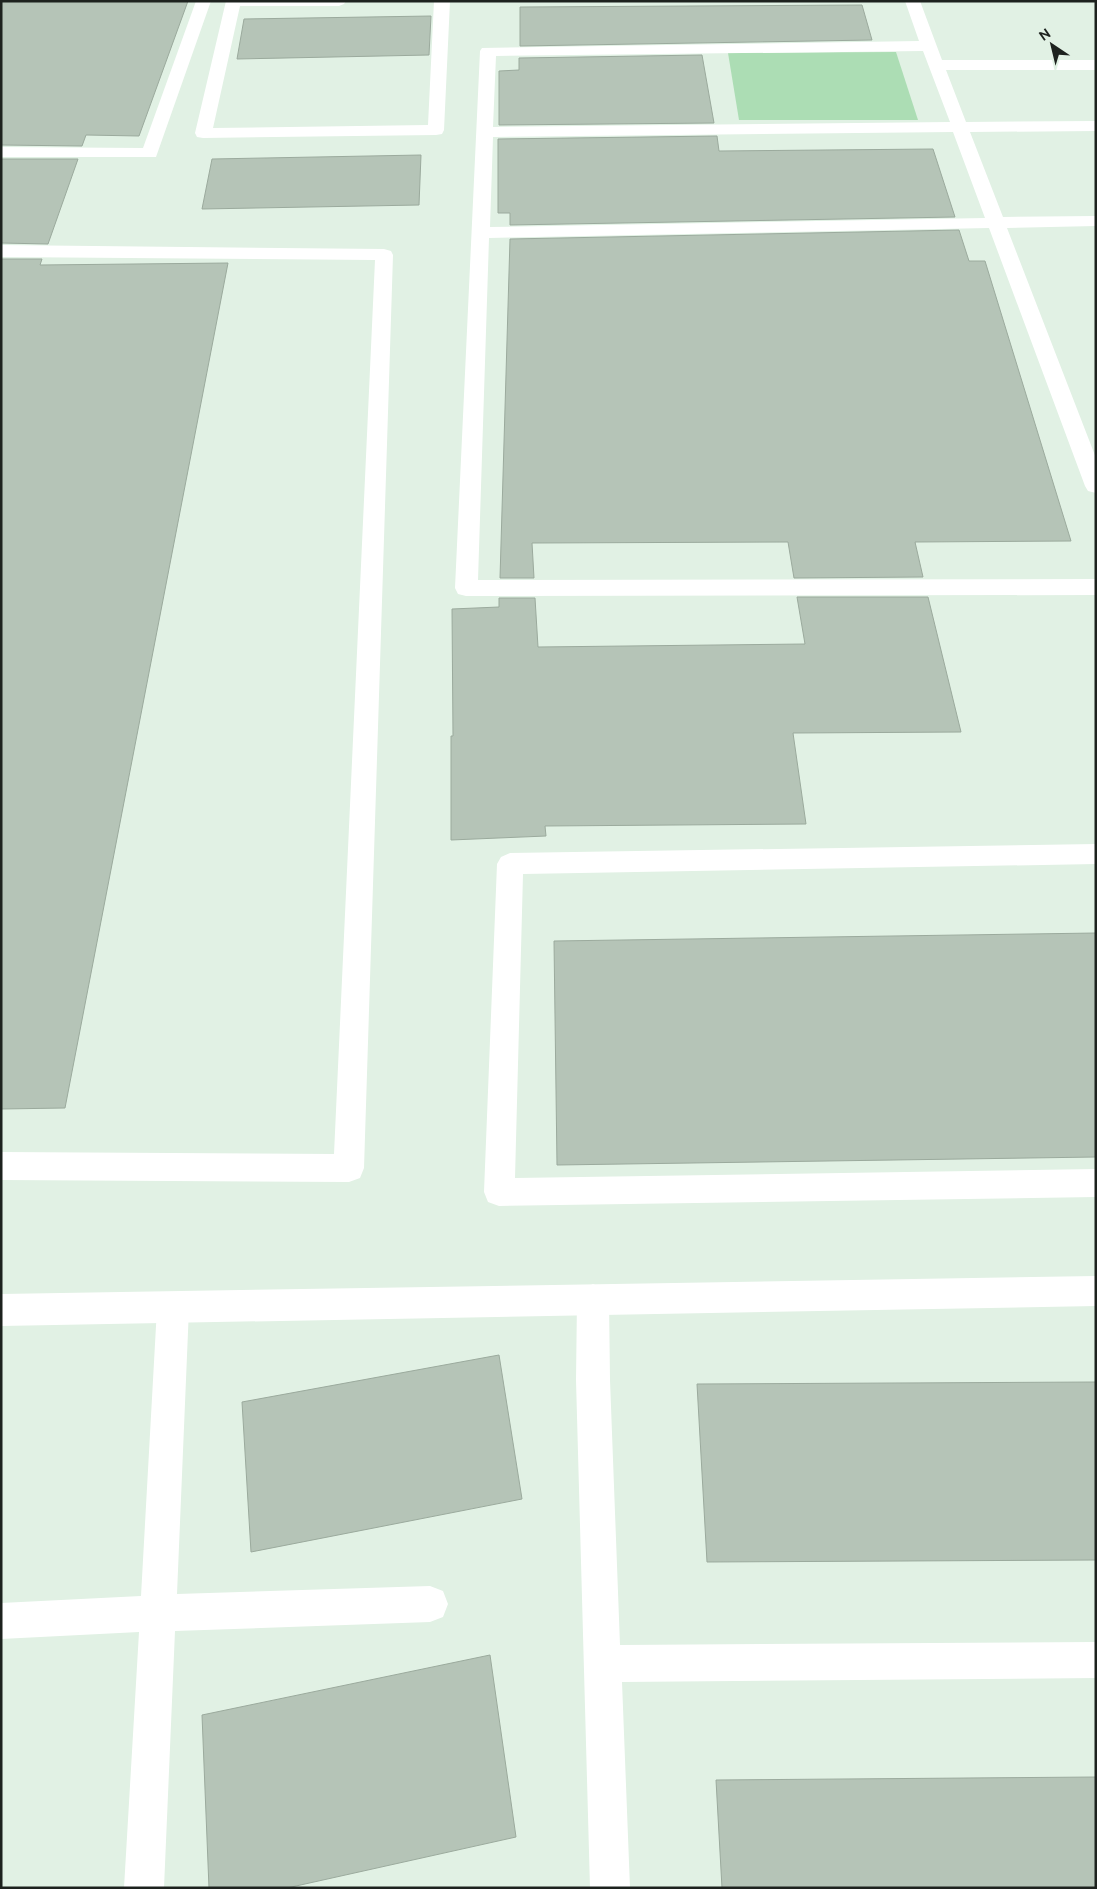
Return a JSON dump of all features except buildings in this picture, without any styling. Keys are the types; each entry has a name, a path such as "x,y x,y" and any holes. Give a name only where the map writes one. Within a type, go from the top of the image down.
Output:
{"street":[{"path":"1,152 150,153 204,1"},
{"path":"339,1 233,2 203,133 436,130 442,1"},
{"path":"912,1 1096,486"},
{"path":"928,46 488,51 466,588 1096,587"},
{"path":"935,65 1096,65"},
{"path":"485,132 1096,126"},
{"path":"481,233 1096,220"},
{"path":"1,251 384,255 349,1168 1,1166"},
{"path":"1096,854 510,864 499,1192 1096,1183"},
{"path":"1,1310 1096,1291"},
{"path":"593,1300 610,1888"},
{"path":"144,1888 173,1308"},
{"path":"1,1621 158,1613 430,1604"},
{"path":"603,1664 1096,1660"}],"green space":[{"path":"896,52 918,120 739,120 728,53"}]}
